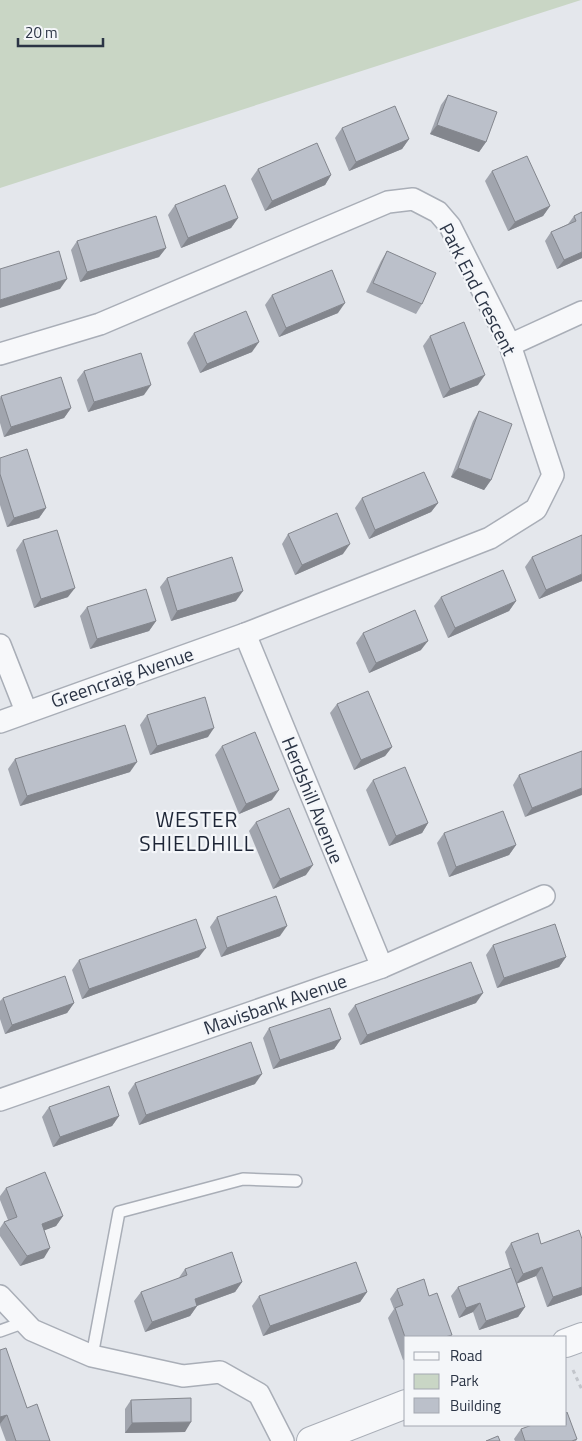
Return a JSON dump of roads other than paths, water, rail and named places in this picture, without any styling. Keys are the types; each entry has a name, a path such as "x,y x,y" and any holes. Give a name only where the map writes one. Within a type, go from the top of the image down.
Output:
{"street":[{"name":"Park End Crescent","path":"0,354 100,324 388,202 413,199 438,212 450,226 510,345 553,475 536,510 490,538 245,634"},
{"path":"510,345 582,312"},
{"name":"Greencraig Avenue","path":"0,722 26,711 245,634"},
{"name":"Herdshill Avenue","path":"245,634 382,967"},
{"path":"0,646 26,711"},
{"name":"Mavisbank Avenue","path":"0,1100 382,967 544,896"},
{"path":"0,1296 32,1330 92,1356 183,1376 220,1372 259,1394 283,1441"},
{"path":"567,1343 582,1337"},
{"path":"311,1441 404,1405"}],"lane":[{"path":"92,1356 119,1212 243,1179 296,1181"},
{"path":"0,1331 25,1322"}],"district":[{"name":"WESTER SHIELDHILL","path":"197,832"}]}
